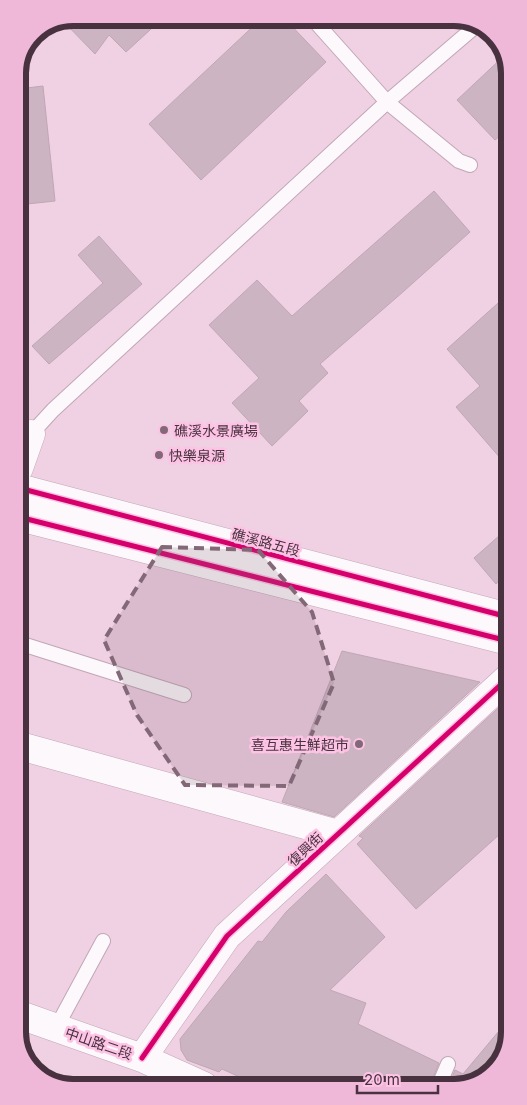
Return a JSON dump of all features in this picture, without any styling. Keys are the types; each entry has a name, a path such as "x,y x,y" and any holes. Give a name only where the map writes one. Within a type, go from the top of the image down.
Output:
{"street":[{"path":"26,448 31,434"},
{"name":"礁溪路五段","path":"26,490 501,615"},
{"path":"26,519 501,639"},
{"name":"復興街","path":"142,1058 227,936 501,684"},
{"name":"復興街","path":"26,748 338,834"},
{"name":"中山路二段","path":"26,1017 142,1058 188,1079"}],"lane":[{"path":"319,26 387,102 459,161 470,165"},
{"path":"31,434 53,410 387,102 471,30"},
{"path":"26,644 184,695"},
{"path":"56,1028 103,942"},
{"path":"442,1079 448,1064"}],"highlighted area":[{"path":"162,547 258,550 312,612 334,683 289,786 185,785 137,715 104,640"}],"building":[{"path":"154,26 126,52 109,35 95,54 68,27"},
{"path":"253,26 292,26 326,62 201,180 149,124"},
{"path":"499,61 501,74 501,135 495,140 457,100"},
{"path":"43,86 55,201 26,204 26,88"},
{"path":"434,191 470,232 320,364 328,373 299,401 308,411 272,446 232,403 259,378 209,325 257,280 292,316"},
{"path":"99,236 142,284 49,364 32,346 103,283 78,255"},
{"path":"501,300 501,459 456,407 480,386 447,349"},
{"path":"501,534 501,579 496,584 474,558"},
{"name":"喜互惠生鮮超市","path":"342,651 480,682 334,817 282,802"},
{"path":"501,705 501,833 416,909 357,844 363,838 359,836"},
{"path":"326,874 385,937 330,990 366,1003 358,1024 439,1063 432,1079 244,1079 222,1069 219,1072 187,1060 181,1050 180,1039 258,941 262,942 286,912"},
{"path":"501,1029 499,1044 489,1063 471,1075 451,1079 455,1070 463,1074"}],"cycle path":[{"path":"26,490 501,615"},
{"path":"26,519 501,639"},
{"path":"142,1058 227,936 501,684"}],"place":[{"name":"礁溪水景廣場","path":"164,430"},
{"name":"快樂泉源","path":"159,455"},
{"name":"喜互惠生鮮超市","path":"359,744"}]}
